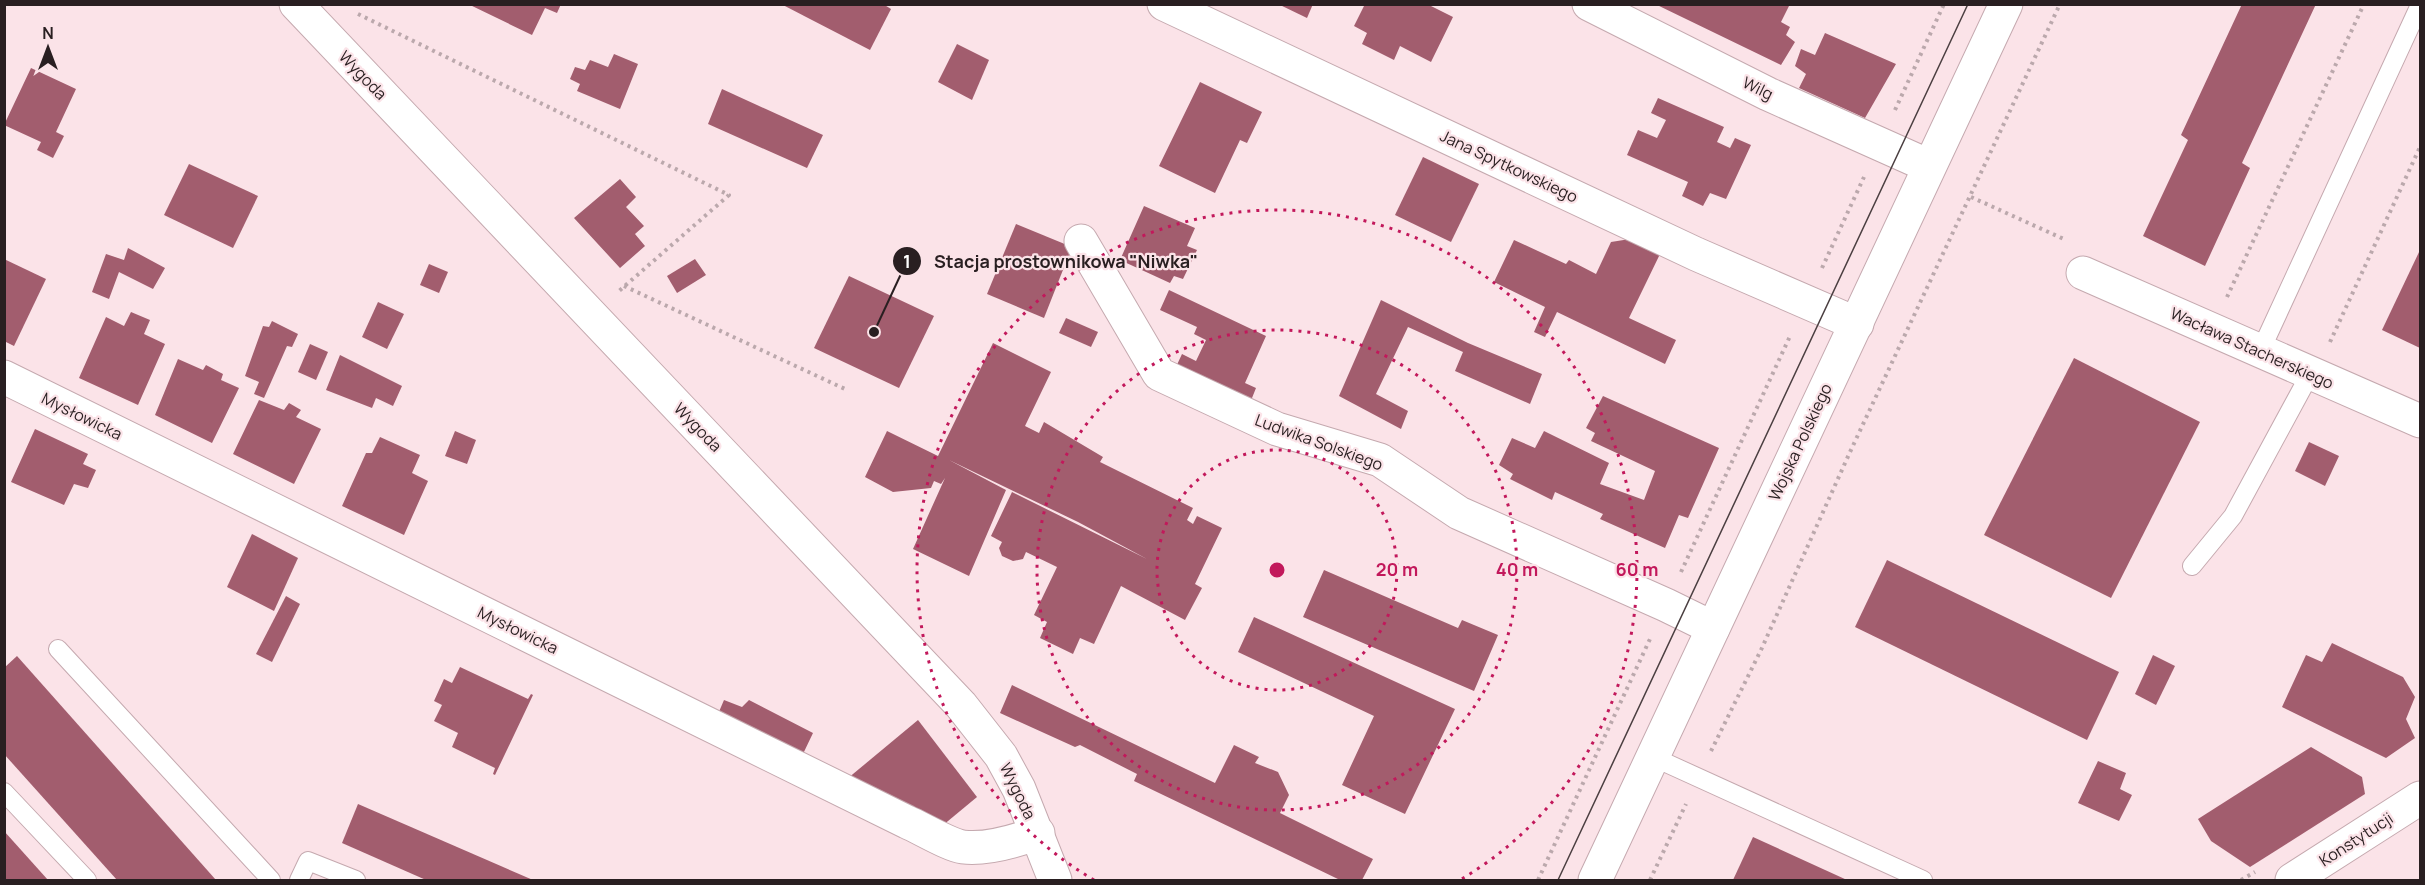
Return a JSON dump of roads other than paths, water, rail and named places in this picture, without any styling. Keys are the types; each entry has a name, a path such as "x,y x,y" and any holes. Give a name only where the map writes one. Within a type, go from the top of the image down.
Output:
{"street":[{"name":"Wygoda","path":"296,4 961,705 1001,756 1019,789 1038,832 1055,880"},
{"name":"Jana Spytkowskiego","path":"1164,4 1696,254 1857,324"},
{"name":"Wilg","path":"1589,4 1768,94 1929,166"},
{"name":"Wojska Polskiego","path":"1595,880 2006,4"},
{"name":"Ludwika Solskiego","path":"1081,241 1159,374 1277,429 1380,460 1459,513 1713,628"},
{"name":"Wacława Stacherskiego","path":"2083,273 2421,421"},
{"name":"Mysłowicka","path":"4,377 962,847 1020,840 1038,832"},
{"name":"Konstytucji","path":"2292,880 2421,798"}],"lane":[{"path":"2260,352 2421,5"},
{"path":"2192,566 2233,516 2310,374"},
{"path":"58,649 271,880"},
{"path":"1653,757 1923,880"},
{"path":"4,792 87,880"},
{"path":"299,880 308,861 356,880"}],"tram line":[{"path":"1558,880 1968,4"}],"place":[{"name":"Stacja prostownikowa \"Niwka\"","path":"874,332"}]}
